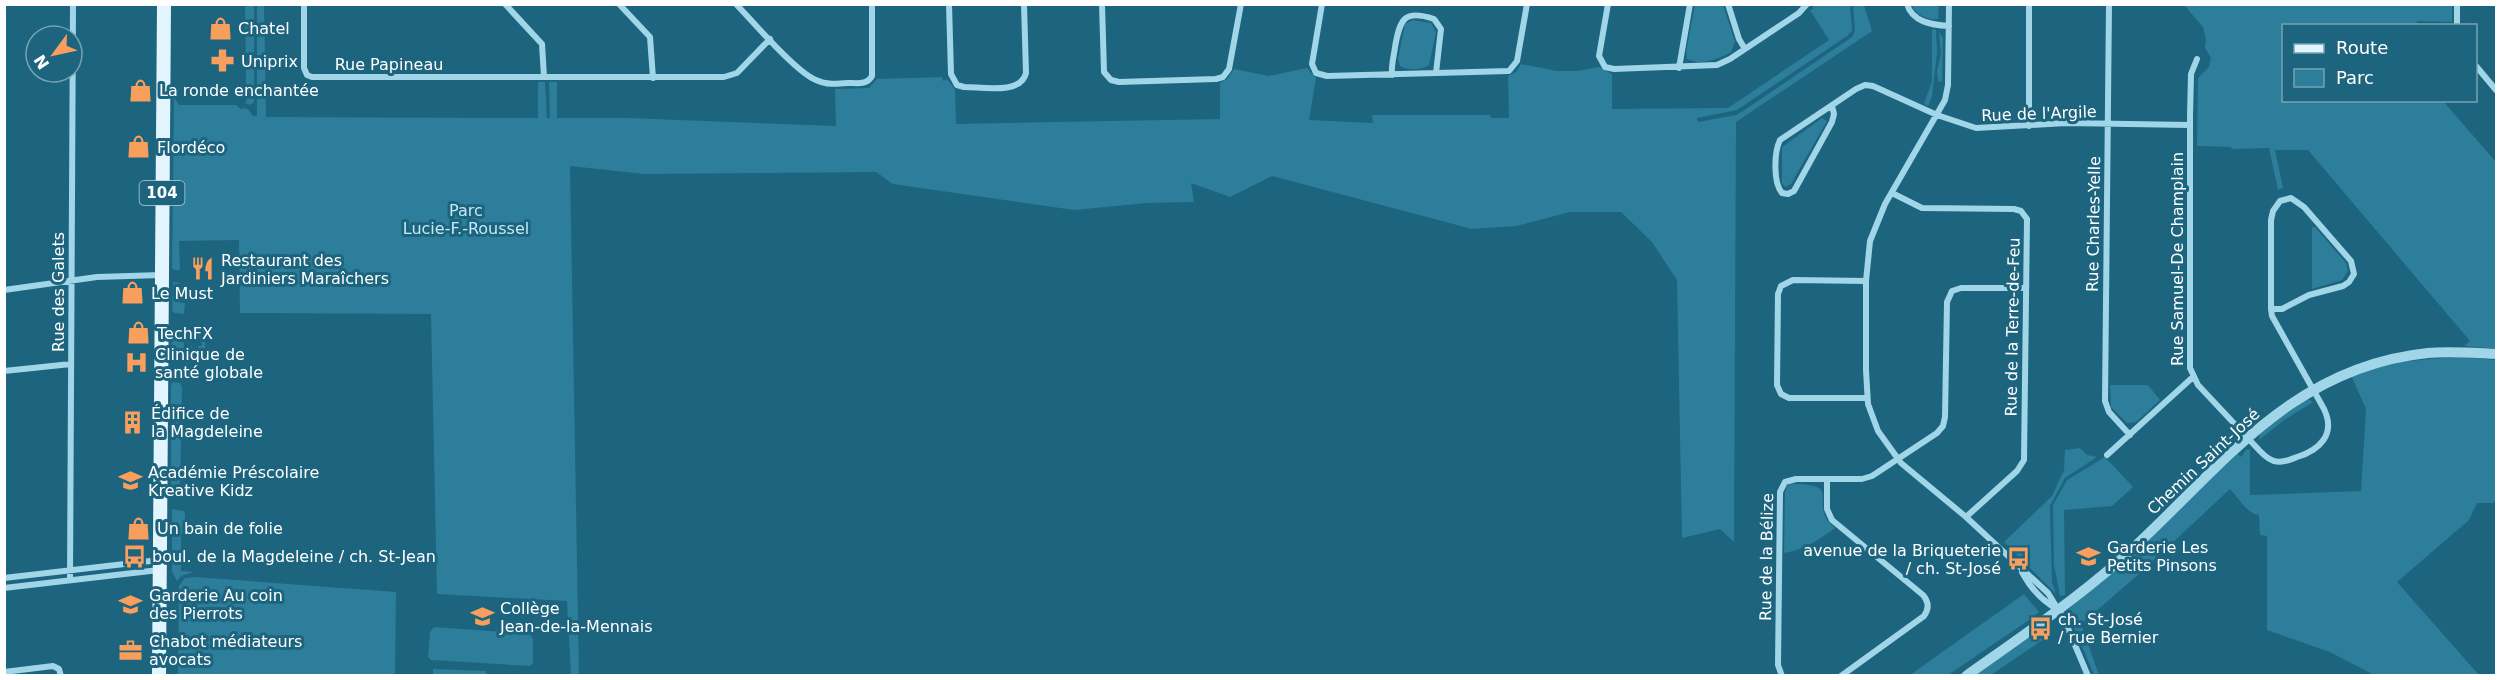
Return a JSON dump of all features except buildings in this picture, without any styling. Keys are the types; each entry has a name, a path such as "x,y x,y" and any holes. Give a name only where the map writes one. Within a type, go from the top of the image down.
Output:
{"main road":[{"name":"104","path":"159,675 164,4"}],"street":[{"name":"Rue des Galets","path":"70,580 73,4"},
{"name":"Rue Papineau","path":"304,4 304,68 309,77 730,77 740,70 770,39"},
{"path":"505,4 542,44 544,77"},
{"path":"619,4 650,37 653,78"},
{"path":"736,4 804,73 818,81 830,84 862,83 869,81 873,76 872,4"},
{"path":"949,4 951,74 957,85 964,87 1015,86 1024,79 1026,73 1024,4"},
{"path":"1102,4 1104,72 1111,80 1119,82 1222,77 1229,69 1241,4"},
{"path":"1322,4 1311,61 1316,73 1326,76 1502,72 1512,69 1517,62 1527,4"},
{"path":"1608,4 1599,56 1605,67 1614,69 1717,65 1745,49 1807,4"},
{"path":"1679,68 1690,4"},
{"path":"1728,4 1739,39 1745,49"},
{"path":"1906,4 1914,17 1931,24 1949,26"},
{"path":"1949,4 1948,90 1937,116 1892,194 1872,235 1866,281 1867,398 1878,431 1898,459 1966,517 2048,594 2064,619 2088,675"},
{"path":"2029,4 2030,126"},
{"name":"Rue Charles-Yelle","path":"2109,4 2105,401 2108,410 2130,435"},
{"path":"2457,4 2457,24"},
{"path":"1392,75 1400,24 1407,16 1413,15 1434,19 1441,29 1436,73"},
{"name":"Rue Samuel-De Champlain","path":"2197,59 2191,74 2190,125 2188,355 2193,377 2248,438 2266,456 2276,461 2289,460 2316,449 2326,436 2329,422 2312,390"},
{"path":"2477,68 2496,90"},
{"name":"Rue de l'Argile","path":"1832,106 1834,114 1832,122 1794,191 1788,194 1782,193 1777,184 1778,143 1861,86 1869,85 1937,116 1976,128 2108,124 2190,125"},
{"name":"Rue de la Terre-de-Feu","path":"1892,194 1923,208 2014,209 2021,211 2027,222 2024,460 2017,471 1966,517"},
{"path":"2271,309 2283,309 2309,295 2343,286 2354,274 2351,261 2304,207 2291,198 2280,201 2272,215 2271,309 2273,322 2312,390"},
{"path":"4,290 111,276 161,275"},
{"path":"1866,281 1793,280 1781,286 1777,385 1780,394 1789,398 1867,398"},
{"name":"Rue de la Bélize","path":"1782,675 1778,665 1780,489 1785,482 1792,479 1867,478 1937,433 1944,422 1949,294 1961,288 2026,288"},
{"name":"Chemin Saint-José","path":"1966,675 2058,609 2124,556 2248,438 2283,408 2312,390 2363,367 2406,356 2456,352 2496,354"},
{"path":"4,371 71,364"},
{"path":"2107,455 2193,377"},
{"path":"1827,479 1827,509 1832,520 1923,595 1928,605 1926,613 1920,619 1841,675"},
{"path":"4,578 69,570 159,565"},
{"path":"4,588 159,565"},
{"path":"4,672 53,666 61,675"}],"green space":[{"path":"254,5 254,102 250,105 245,103 247,100 243,97 246,83 245,6"},
{"name":"Parc Lucie-F.-Roussel","path":"257,5 264,5 266,117 538,118 538,82 545,82 547,118 550,118 549,82 557,82 557,118 628,118 836,126 835,89 869,88 877,79 942,77 943,81 947,79 955,89 956,124 1220,119 1220,83 1227,79 1234,69 1269,76 1307,68 1316,78 1309,120 1373,123 1372,115 1490,115 1491,118 1509,118 1508,76 1516,72 1521,64 1557,71 1578,71 1599,67 1612,74 1612,109 1728,108 1829,40 1810,10 1813,9 1813,5 1850,5 1852,31 1847,36 1737,110 1697,118 1698,122 1736,115 1852,37 1855,31 1853,5 1864,5 1872,31 1736,122 1734,542 1720,529 1682,538 1677,280 1652,242 1621,212 1570,212 1516,226 1472,229 1272,176 1230,197 1191,183 1194,202 1147,203 1074,210 893,184 876,172 644,174 570,166 579,675 571,676 567,601 437,594 431,314 240,313 239,240 179,241 180,270 172,268 174,98 179,105 236,105 242,110 243,108 248,109 253,116 257,116"},
{"path":"1695,5 1723,5 1735,42 1731,52 1704,62 1687,59 1686,52"},
{"path":"1912,5 1939,5 1938,19 1922,16"},
{"path":"2184,5 2452,5 2452,22 2282,24 2282,102 2444,102 2496,162 2496,349 2464,346 2470,341 2308,150 2275,150 2283,188 2278,190 2269,148 2233,149 2197,146 2198,78 2209,67 2211,58 2205,48 2206,39 2203,27"},
{"path":"1413,20 1431,23 1436,32 1429,65 1423,68 1407,69 1400,66 1398,59 1405,24"},
{"path":"1932,29 1936,30 1937,53 1932,96 1928,106 1924,104 1932,81"},
{"path":"1939,32 1943,38 1942,82 1938,81 1937,71 1941,54"},
{"path":"1822,118 1827,121 1791,184 1785,187 1782,183 1782,147"},
{"path":"2312,227 2315,227 2346,263 2348,271 2342,280 2312,289"},
{"path":"173,282 180,283 180,303 185,303 184,314 172,311"},
{"path":"179,329 205,331 205,349 198,350 198,346 202,346 201,337 183,337 184,346 192,346 189,363 178,361 173,355 172,334"},
{"path":"2466,357 2496,360 2496,500 2493,503 2477,503 2469,520 2397,582 2479,675 2374,675 2330,652 2267,630 2267,536 2260,535 2259,515 2247,508 2230,489 2139,574 2081,624 2099,675 2094,675 2069,616 2069,609 2238,454 2241,457 2246,450 2250,449 2250,495 2361,491 2366,409 2351,375 2408,362"},
{"path":"173,382 180,383 182,387 180,492 171,488 171,385"},
{"path":"2110,385 2148,385 2160,400 2136,422 2127,423 2111,407"},
{"path":"2308,399 2313,402 2284,420 2259,440 2260,432"},
{"path":"2080,448 2087,455 2097,457 2065,478 2050,506 2052,582 2056,594 2004,542 2052,496 2064,470 2065,450"},
{"path":"2105,457 2133,487 2112,506 2064,510 2065,595 2060,596 2054,565 2053,505 2067,480"},
{"path":"1792,484 1818,487 1822,491 1823,511 1835,528 1804,547 1784,553 1785,493 1787,486"},
{"path":"172,509 185,513 185,534 181,534 181,571 194,572 181,576 177,581 172,572"},
{"path":"185,578 396,592 395,675 178,675 179,586"},
{"path":"2024,594 2039,612 2029,620 1948,675 1910,675"},
{"path":"434,627 530,634 533,639 533,663 530,666 431,660 428,657 430,632"},
{"path":"2039,628 2047,637 1991,675 1973,676"},
{"path":"433,669 486,671 486,675 433,675"}],"place":[{"name":"Chatel","path":"220,28"},
{"name":"Uniprix","path":"223,61"},
{"name":"La ronde enchantée","path":"141,90"},
{"name":"Flordéco","path":"139,147"},
{"name":"Restaurant des Jardiniers Maraîchers","path":"203,269"},
{"name":"Le Must","path":"133,293"},
{"name":"TechFX","path":"139,333"},
{"name":"Clinique de santé globale","path":"137,363"},
{"name":"Édifice de la Magdeleine","path":"133,422"},
{"name":"Académie Préscolaire Kreative Kidz","path":"130,481"},
{"name":"Un bain de folie","path":"139,528"},
{"name":"boul. de la Magdeleine / ch. St-Jean","path":"134,556"},
{"name":"Garderie Les Petits Pinsons","path":"2089,556"},
{"name":"avenue de la Briqueterie / ch. St-José","path":"2019,559"},
{"name":"Garderie Au coin des Pierrots","path":"131,604"},
{"name":"Collège Jean-de-la-Mennais","path":"482,617"},
{"name":"ch. St-José / rue Bernier","path":"2040,628"},
{"name":"Chabot médiateurs avocats","path":"131,650"}]}
